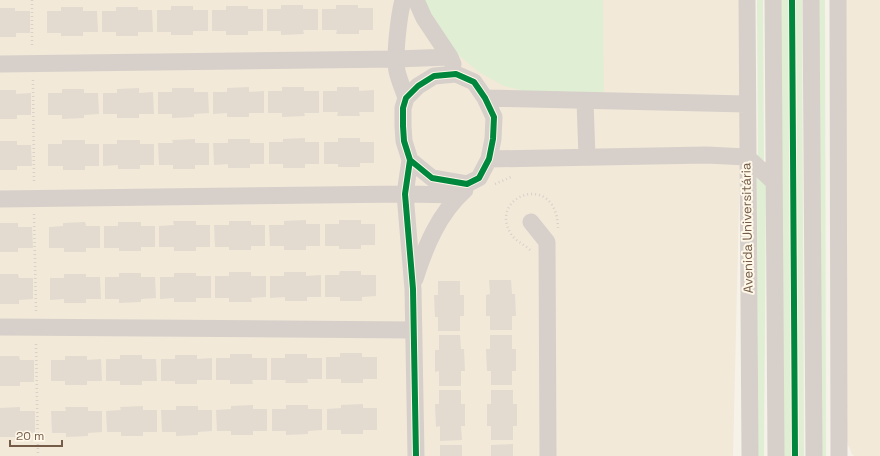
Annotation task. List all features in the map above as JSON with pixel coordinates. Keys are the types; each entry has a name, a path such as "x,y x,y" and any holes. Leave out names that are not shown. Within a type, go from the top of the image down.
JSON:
{"street":[{"path":"403,0 400,11 396,59 397,71 406,98"},
{"path":"416,0 424,18 450,57 456,74"},
{"name":"Avenida Universitária","path":"747,0 746,104 750,456"},
{"name":"Avenida Universitária","path":"773,0 776,456"},
{"path":"811,0 814,456"},
{"path":"838,0 839,456"},
{"path":"0,64 450,57"},
{"path":"416,456 412,289 405,194 410,160 404,141 403,108 406,98 418,86 434,76 456,74 474,82 485,98 494,117 493,139 486,182"},
{"path":"485,98 746,104"},
{"path":"585,101 587,157"},
{"path":"489,159 706,155 747,157 773,181"},
{"path":"410,160 432,178 467,184 486,182"},
{"path":"412,289 421,259 433,232 448,209 460,195 486,182"},
{"path":"0,199 405,194 460,195"},
{"path":"531,222 546,242 548,456"},
{"path":"0,327 413,330"}],"path":[{"path":"32,0 38,456"},
{"path":"486,182 517,174"}],"shaded area":[{"path":"0,0 744,0 733,456 0,456"},
{"path":"846,0 880,0 880,456 854,456 846,440"}],"green space":[{"path":"423,0 603,0 604,94 528,92 504,86 479,72 456,53"},
{"path":"757,0 763,0 764,165 758,163"},
{"path":"779,0 802,0 804,456 780,456"},
{"path":"816,0 825,0 826,456 818,456"},
{"path":"757,175 766,183 764,456 758,456"}],"building":[{"path":"281,5 303,5 303,9 318,9 318,30 303,30 304,34 281,35 281,31 267,31 267,9 281,9"},
{"path":"336,5 358,5 358,8 373,8 373,30 359,30 359,34 336,34 337,30 322,30 322,9 336,9"},
{"path":"171,6 193,6 193,10 208,10 208,31 193,31 193,35 171,35 171,32 157,32 157,10 171,10"},
{"path":"226,6 248,6 248,9 263,9 263,31 248,31 248,35 226,35 226,31 212,31 212,10 226,10"},
{"path":"61,7 83,7 83,11 97,11 98,32 83,32 83,36 61,36 61,33 47,33 47,11 61,11"},
{"path":"116,7 138,7 138,10 152,10 153,32 138,32 138,36 116,36 116,32 102,32 102,11 116,11"},
{"path":"0,8 15,8 15,11 30,11 30,33 16,33 16,37 0,37"},
{"path":"249,87 249,92 264,91 264,113 249,113 249,117 227,117 227,113 213,114 213,92 227,92 227,88"},
{"path":"282,87 304,87 304,91 319,91 319,113 304,113 305,116 282,117 282,113 268,113 268,91 282,91"},
{"path":"337,87 359,87 359,91 374,90 374,112 359,112 360,116 337,116 338,112 323,112 323,91 337,91"},
{"path":"139,88 139,93 153,92 154,114 139,114 139,118 117,118 117,114 103,114 103,93 117,93 117,89"},
{"path":"172,88 194,88 194,92 208,92 209,113 194,114 194,117 172,118 172,114 158,114 158,92 172,92"},
{"path":"62,89 84,89 84,93 98,93 99,114 84,115 84,118 62,119 62,115 48,115 48,93 62,93"},
{"path":"0,90 16,90 16,94 31,93 31,115 17,115 17,119 0,119"},
{"path":"305,138 305,142 319,142 319,164 305,164 305,168 283,168 283,164 269,164 269,142 283,142 283,139"},
{"path":"338,138 360,138 360,142 374,142 374,163 360,163 360,167 338,167 338,164 324,164 324,142 338,142"},
{"path":"195,139 195,143 209,143 209,165 195,165 195,169 173,169 173,165 159,165 158,143 173,143 172,140"},
{"path":"228,139 250,139 250,143 264,143 264,164 250,164 250,168 228,168 228,164 214,165 213,143 228,143"},
{"path":"62,140 85,140 85,144 99,144 99,166 85,166 85,170 63,170 63,166 48,166 48,144 62,144"},
{"path":"117,140 140,140 140,144 154,144 154,165 140,165 140,169 118,169 118,165 103,166 103,144 117,144"},
{"path":"0,141 17,141 17,145 31,145 32,166 17,166 17,170 0,170"},
{"path":"306,220 306,224 320,224 320,246 306,246 306,250 284,250 284,246 270,246 269,225 284,225 284,221"},
{"path":"339,220 361,220 361,224 375,224 375,245 361,245 361,249 339,249 339,246 325,246 325,224 339,224"},
{"path":"173,221 196,221 196,225 210,225 210,247 196,247 196,251 174,251 174,247 159,247 159,226 174,225"},
{"path":"229,221 251,221 251,225 265,225 265,246 251,246 251,250 229,250 229,247 215,247 214,225 229,225"},
{"path":"85,222 86,226 100,226 100,248 86,248 86,252 64,252 64,248 49,248 49,227 63,226 63,223"},
{"path":"118,222 141,222 141,226 155,226 155,247 141,247 141,251 119,251 119,248 104,248 104,226 118,226"},
{"path":"0,223 18,223 18,227 32,227 33,248 18,248 18,252 0,252"},
{"path":"340,271 361,271 361,275 376,275 376,296 362,297 362,301 340,301 340,297 325,297 325,275 339,275"},
{"path":"229,272 251,272 251,276 266,276 266,297 251,298 252,302 229,302 229,298 215,298 215,276 229,276"},
{"path":"284,272 306,272 306,276 321,275 321,297 307,297 307,301 285,301 285,297 270,298 270,276 284,276"},
{"path":"119,273 141,273 141,277 155,277 156,298 141,299 141,302 119,303 119,299 105,299 105,277 119,277"},
{"path":"174,273 196,273 196,276 211,276 211,298 196,298 196,302 174,302 174,298 160,299 160,277 174,277"},
{"path":"0,274 18,274 19,278 33,278 33,299 19,300 19,304 0,304"},
{"path":"64,274 86,274 86,277 100,277 101,299 86,299 86,303 64,303 64,299 50,300 50,278 64,278"},
{"path":"489,280 511,280 512,294 515,294 516,316 512,316 512,330 490,330 490,316 486,316 486,295 490,294"},
{"path":"438,281 460,281 460,295 464,295 464,316 460,316 460,331 438,331 438,317 435,317 434,295 438,295"},
{"path":"439,335 460,335 461,349 464,349 465,371 461,371 461,386 439,386 439,371 435,372 435,350 439,350"},
{"path":"490,335 512,335 512,349 516,349 516,371 512,371 512,385 491,385 491,371 487,371 486,349 490,349"},
{"path":"340,353 362,353 362,357 377,357 377,379 363,379 363,383 341,383 341,379 326,379 326,357 340,357"},
{"path":"230,354 252,354 252,358 267,358 267,380 252,380 253,384 230,384 230,380 216,380 216,358 230,358"},
{"path":"285,354 307,354 307,358 322,358 322,379 307,379 308,383 285,383 286,380 271,380 271,358 285,358"},
{"path":"120,355 142,355 142,359 156,359 157,381 142,381 142,385 120,385 120,381 106,381 106,359 120,359"},
{"path":"175,355 197,355 197,359 212,358 212,380 197,380 197,384 175,384 175,381 161,381 161,359 175,359"},
{"path":"0,356 19,356 20,360 34,360 34,382 20,382 20,386 0,386"},
{"path":"65,356 87,356 87,360 101,359 102,381 87,381 87,385 65,385 65,381 51,381 51,360 65,360"},
{"path":"439,390 461,390 461,404 465,404 465,426 461,426 462,440 440,441 440,426 436,427 435,404 439,404"},
{"path":"491,390 513,390 513,404 517,404 517,426 513,426 513,440 491,440 491,426 487,426 487,404 491,404"},
{"path":"363,404 363,408 377,408 377,430 363,430 363,434 341,434 341,430 327,430 327,409 341,408 341,405"},
{"path":"253,405 253,409 267,409 267,431 253,431 253,435 231,435 231,431 217,431 216,410 231,409 231,406"},
{"path":"286,405 308,405 308,409 322,409 322,430 308,431 308,434 286,435 286,431 272,431 272,409 286,409"},
{"path":"143,406 143,410 157,410 157,432 143,432 143,436 121,436 121,432 107,432 106,411 121,410 120,407"},
{"path":"176,406 198,406 198,410 212,410 212,431 198,432 198,435 176,436 176,432 162,432 161,410 176,410"},
{"path":"20,407 20,411 35,411 35,433 20,433 20,437 0,437 0,408"},
{"path":"65,407 88,407 88,411 102,411 102,432 88,433 88,436 66,437 66,433 52,433 51,411 66,411"},
{"path":"513,444 513,456 491,456 491,445"},
{"path":"440,445 462,445 462,456 440,456"}],"cycle path":[{"path":"792,0 795,456"},
{"path":"410,160 432,178 467,184 479,178 489,159 493,139 494,117 485,98 474,82 456,74 434,76 418,86 406,98 403,108 404,141 410,160 405,194 413,289 416,456"}]}
